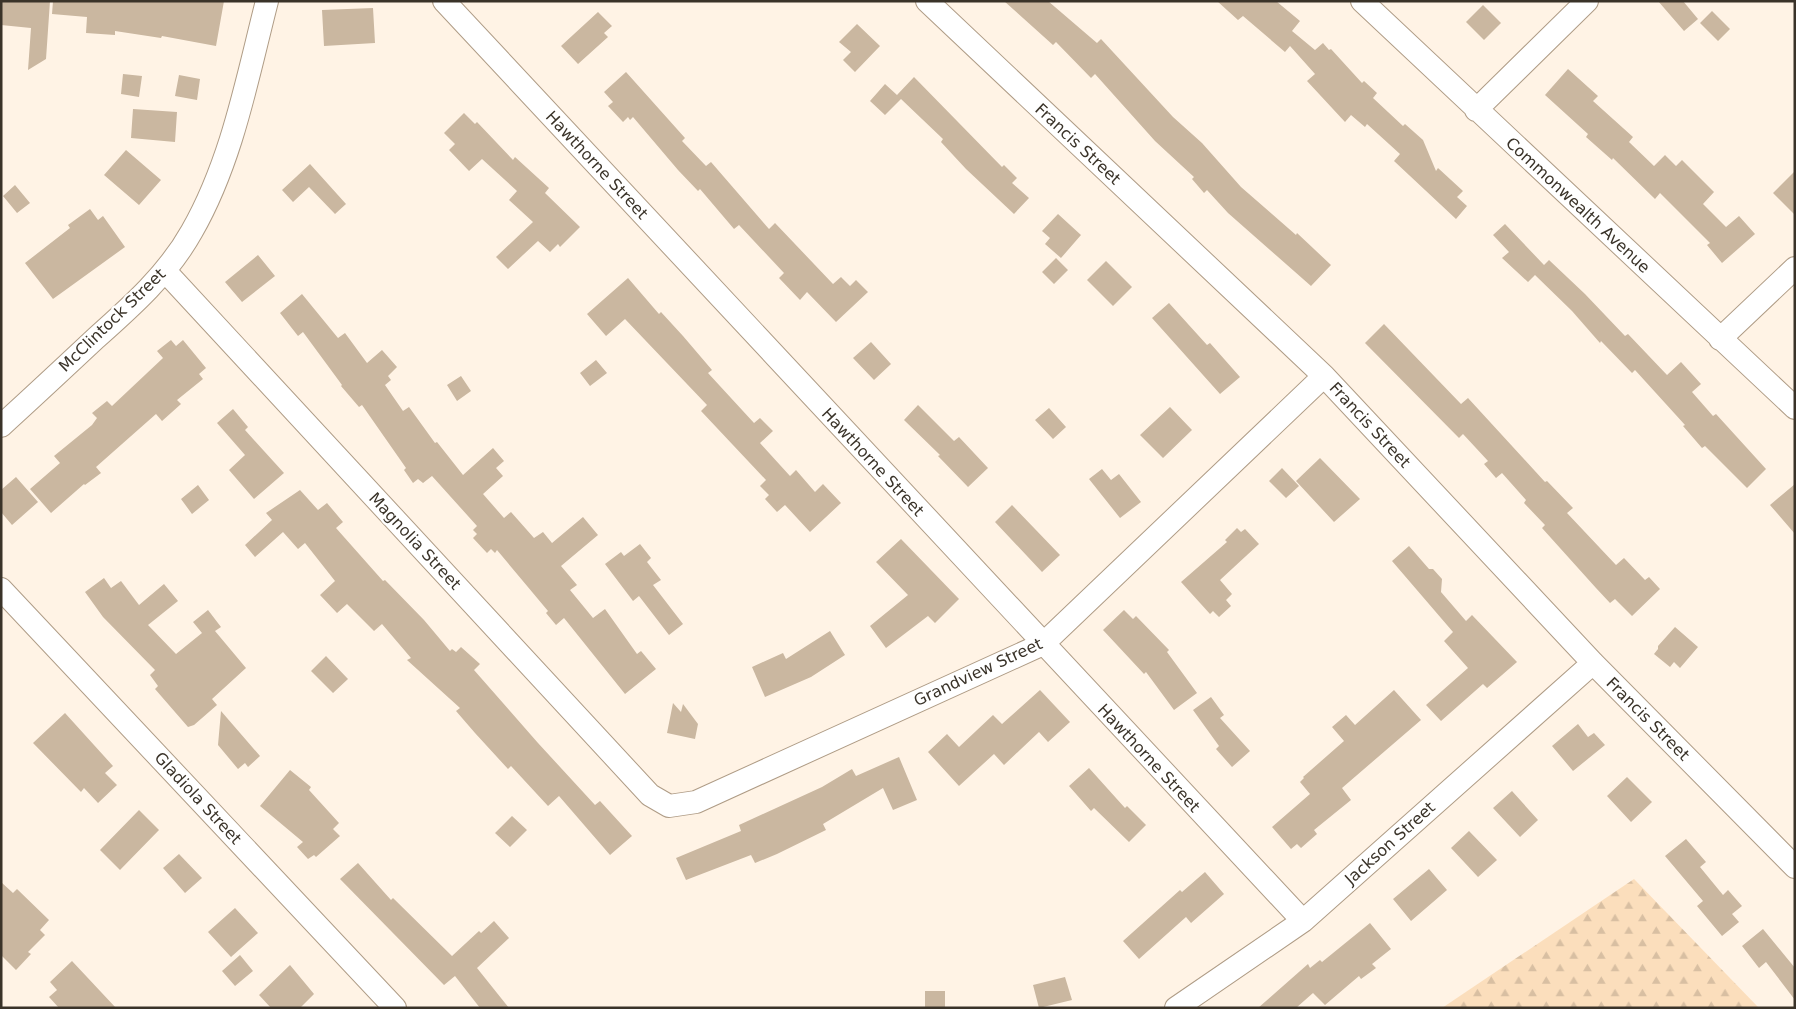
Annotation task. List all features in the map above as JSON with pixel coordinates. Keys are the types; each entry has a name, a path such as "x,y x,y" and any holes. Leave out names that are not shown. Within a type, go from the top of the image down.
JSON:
{"street":[{"name":"McClintock Street","path":"1,426 140,297 165,271 191,233 223,163 267,1"},
{"name":"Hawthorne Street","path":"444,1 1302,921"},
{"name":"Francis Street","path":"927,1 1324,376 1593,662 1795,867"},
{"name":"Commonwealth Avenue","path":"1362,1 1795,408"},
{"path":"1476,110 1587,1"},
{"path":"1720,339 1795,268"},
{"name":"Magnolia Street","path":"165,271 650,795 669,806"},
{"name":"Grandview Street","path":"669,806 696,802 1043,644 1324,376"},
{"name":"Gladiola Street","path":"1,589 395,1008"},
{"name":"Jackson Street","path":"1176,1008 1302,921 1593,662"}],"green space":[{"path":"1634,879 1759,1008 1442,1008"}],"building":[{"path":"1,1 50,1 46,59 28,70 31,28 1,25"},
{"path":"53,1 224,1 216,46 162,36 161,38 115,31 115,35 86,33 87,17 52,14"},
{"path":"1004,1 1048,1 1097,43 1101,39 1173,117 1202,143 1241,187 1296,235 1297,233 1331,265 1311,286 1228,213 1207,190 1204,193 1192,179 1194,177 1155,141 1095,74 1091,78 1056,42 1053,45"},
{"path":"1217,1 1276,1 1300,21 1292,31 1315,50 1323,43 1329,50 1331,49 1362,83 1364,81 1377,93 1373,98 1403,126 1405,124 1423,140 1436,171 1438,168 1463,191 1457,197 1467,206 1456,219 1394,161 1400,154 1367,124 1365,127 1351,115 1345,122 1307,81 1315,74 1290,46 1285,52 1243,16 1238,20"},
{"path":"1658,1 1683,1 1698,19 1684,31"},
{"path":"1483,5 1501,23 1484,40 1466,22"},
{"path":"373,8 375,43 324,46 322,10"},
{"path":"1712,11 1730,29 1718,41 1700,23"},
{"path":"598,12 612,26 604,33 608,37 578,64 561,46"},
{"path":"857,24 880,46 855,72 843,60 851,52 839,42"},
{"path":"1568,69 1598,96 1593,101 1633,137 1629,142 1654,166 1665,155 1676,166 1682,160 1714,192 1703,204 1726,227 1739,216 1755,234 1722,263 1707,245 1710,243 1660,193 1655,199 1613,158 1612,160 1586,137 1588,134 1545,95"},
{"path":"626,72 685,138 682,141 706,166 711,162 769,229 775,223 833,284 841,277 850,286 856,280 868,292 836,322 807,292 800,300 779,278 784,273 739,225 734,229 700,189 698,191 678,170 633,117 630,120 628,117 623,122 608,106 613,102 604,92"},
{"path":"123,74 142,76 139,97 121,94"},
{"path":"179,75 200,79 197,100 175,96"},
{"path":"914,77 1002,167 1004,165 1017,178 1012,183 1029,198 1014,214 966,169 941,142 943,139 901,99 885,115 870,101 885,84 897,95"},
{"path":"133,109 177,112 175,142 131,138"},
{"path":"464,113 475,124 477,122 513,160 515,157 549,188 545,193 580,227 560,247 558,244 550,252 538,241 508,269 496,257 533,222 509,200 517,191 482,159 469,171 449,150 455,144 444,133"},
{"path":"126,150 161,180 139,205 104,175"},
{"path":"310,164 346,204 335,214 309,187 293,202 282,190"},
{"path":"1795,171 1795,215 1773,193"},
{"path":"15,185 30,203 17,213 3,196"},
{"path":"90,209 98,220 103,216 125,247 53,299 25,263 70,228 68,225"},
{"path":"1058,214 1081,235 1061,258 1045,244 1050,238 1042,231"},
{"path":"1505,224 1544,265 1549,260 1625,336 1628,334 1667,375 1681,362 1701,384 1692,392 1713,416 1716,414 1766,469 1747,488 1705,446 1702,448 1683,426 1685,425 1635,370 1632,373 1601,341 1600,343 1572,311 1535,275 1528,282 1502,258 1509,252 1493,235"},
{"path":"258,255 275,276 242,302 225,282"},
{"path":"1056,258 1068,270 1054,284 1042,272"},
{"path":"1106,261 1132,287 1113,306 1087,280"},
{"path":"628,278 659,314 661,312 683,336 712,370 708,373 754,423 760,418 773,431 760,443 790,476 796,470 815,492 823,484 841,503 810,532 785,505 777,512 765,499 769,495 760,486 766,480 701,411 707,405 625,319 606,336 587,314"},
{"path":"302,294 338,338 345,333 367,363 382,350 397,367 388,376 391,380 385,385 403,411 409,407 435,443 437,442 463,475 493,448 504,461 496,468 503,476 483,494 504,518 511,512 534,538 543,532 552,543 583,517 598,535 561,566 577,585 570,590 593,618 605,609 637,654 641,651 656,669 625,694 564,618 556,625 546,613 548,611 497,550 495,553 491,549 487,553 473,538 477,534 473,530 477,526 432,476 423,483 418,479 413,483 404,470 406,468 362,405 359,407 341,386 303,332 298,336 280,313"},
{"path":"1169,303 1207,345 1210,343 1240,377 1220,394 1152,318"},
{"path":"1384,324 1461,404 1468,398 1545,482 1547,481 1573,508 1567,513 1616,565 1624,558 1645,580 1649,577 1660,589 1632,616 1615,599 1610,603 1596,588 1542,528 1545,525 1524,503 1526,500 1502,473 1496,478 1484,464 1488,461 1463,434 1459,438 1365,343"},
{"path":"171,340 176,346 183,340 206,368 199,374 203,379 177,400 181,404 162,421 156,414 96,467 101,473 84,484 51,513 30,489 60,463 54,456 92,425 97,418 92,413 107,401 112,406 163,358 157,351"},
{"path":"871,342 891,364 874,380 853,358"},
{"path":"596,360 607,373 590,386 580,373"},
{"path":"461,376 471,391 457,401 447,385"},
{"path":"918,405 954,441 959,437 988,468 968,487 938,456 940,455 904,420"},
{"path":"1170,407 1192,430 1163,458 1140,435"},
{"path":"1049,408 1066,427 1053,439 1035,420"},
{"path":"233,409 248,427 245,430 284,473 254,499 229,470 245,455 217,423"},
{"path":"1320,458 1360,499 1334,522 1296,481"},
{"path":"1282,468 1299,486 1286,498 1269,481"},
{"path":"1102,469 1111,480 1119,474 1141,502 1120,518 1089,479"},
{"path":"16,477 38,502 12,525 1,512 1,490"},
{"path":"1795,484 1795,534 1770,505"},
{"path":"198,485 209,500 192,514 181,499"},
{"path":"300,490 318,510 327,503 343,522 336,528 383,581 385,580 424,620 450,651 452,649 456,652 461,647 480,664 474,670 538,743 595,805 600,801 632,836 610,855 559,796 548,806 511,766 508,769 475,733 456,711 460,708 407,660 411,658 382,624 374,631 347,604 337,613 320,595 335,581 305,543 298,549 283,532 255,557 245,545 272,520 266,513"},
{"path":"1012,505 1060,555 1042,572 995,522"},
{"path":"1237,528 1241,532 1245,529 1259,544 1220,580 1232,594 1226,600 1231,606 1219,617 1213,611 1210,614 1181,582 1227,542 1225,540"},
{"path":"901,539 959,599 935,623 928,616 886,648 870,626 908,595 876,562"},
{"path":"640,544 651,558 647,562 661,580 653,585 683,624 669,635 639,596 633,601 605,564 621,552 624,556"},
{"path":"1409,546 1429,569 1433,569 1442,579 1441,592 1466,621 1472,615 1517,662 1487,688 1483,684 1441,721 1426,705 1468,668 1444,641 1453,632 1392,561"},
{"path":"104,578 111,588 121,581 139,605 164,584 178,601 148,625 176,654 202,633 193,622 208,610 221,627 215,631 246,668 212,699 217,705 194,725 188,727 155,689 158,686 150,675 155,670 103,617 85,592"},
{"path":"1124,610 1133,619 1136,616 1169,650 1167,652 1197,693 1174,710 1146,672 1144,674 1103,630"},
{"path":"1675,627 1698,647 1680,668 1674,662 1670,667 1654,654 1658,646"},
{"path":"830,631 845,655 811,677 765,697 752,667 783,653 786,659"},
{"path":"326,656 348,679 333,693 311,671"},
{"path":"1040,690 1070,722 1048,742 1039,732 1004,765 994,754 959,786 928,752 947,734 959,747 993,715 1002,724"},
{"path":"1394,690 1421,720 1342,788 1351,800 1314,830 1317,834 1301,848 1297,844 1291,849 1272,827 1310,794 1300,782 1303,777 1344,741 1332,727 1346,715 1355,725"},
{"path":"1211,697 1224,715 1220,718 1250,751 1232,767 1216,749 1219,746 1193,710"},
{"path":"673,703 681,712 683,704 698,724 695,739 667,733"},
{"path":"221,711 260,756 248,767 245,763 238,769 218,745"},
{"path":"65,713 113,766 105,773 117,785 98,803 84,788 81,792 33,743"},
{"path":"1578,724 1588,737 1594,733 1605,745 1573,771 1552,746"},
{"path":"899,757 917,800 893,810 883,788 823,824 826,830 777,854 755,863 751,855 686,880 676,858 741,831 739,825 822,787 852,769 856,776"},
{"path":"1089,768 1125,808 1127,806 1146,825 1129,842 1094,808 1091,811 1069,786"},
{"path":"290,770 311,787 309,790 339,823 333,829 340,836 316,857 314,855 308,859 297,847 303,842 260,806"},
{"path":"1627,777 1652,802 1631,822 1607,796"},
{"path":"1512,791 1538,820 1520,837 1493,808"},
{"path":"139,810 159,830 120,870 100,850"},
{"path":"512,816 527,830 510,847 495,833"},
{"path":"1469,831 1497,860 1478,877 1451,848"},
{"path":"1686,839 1706,862 1700,867 1723,895 1728,890 1742,906 1732,914 1739,922 1722,936 1697,906 1703,901 1665,856"},
{"path":"179,854 202,878 185,893 163,868"},
{"path":"358,863 391,900 393,898 452,956 479,931 481,933 494,921 509,938 477,968 509,1008 480,1008 455,976 444,985 340,879"},
{"path":"1429,869 1447,890 1411,921 1393,899"},
{"path":"1205,872 1224,894 1191,923 1186,917 1139,959 1123,941 1180,890 1182,892"},
{"path":"1,882 13,893 17,889 49,920 40,930 45,935 28,952 31,954 16,970 1,955"},
{"path":"235,908 258,933 231,957 208,932"},
{"path":"1370,923 1391,949 1372,964 1376,968 1361,979 1359,976 1325,1005 1313,993 1296,1008 1258,1008 1308,964 1310,968 1320,960 1322,962"},
{"path":"1763,929 1795,968 1795,1000 1766,962 1759,968 1742,946"},
{"path":"240,955 253,971 235,986 222,971"},
{"path":"72,961 116,1008 59,1008 49,997 57,990 50,982"},
{"path":"290,965 314,994 300,1008 271,1008 259,995"},
{"path":"1065,977 1072,1000 1039,1008 1033,985"},
{"path":"925,991 945,991 945,1008 925,1008"}]}
